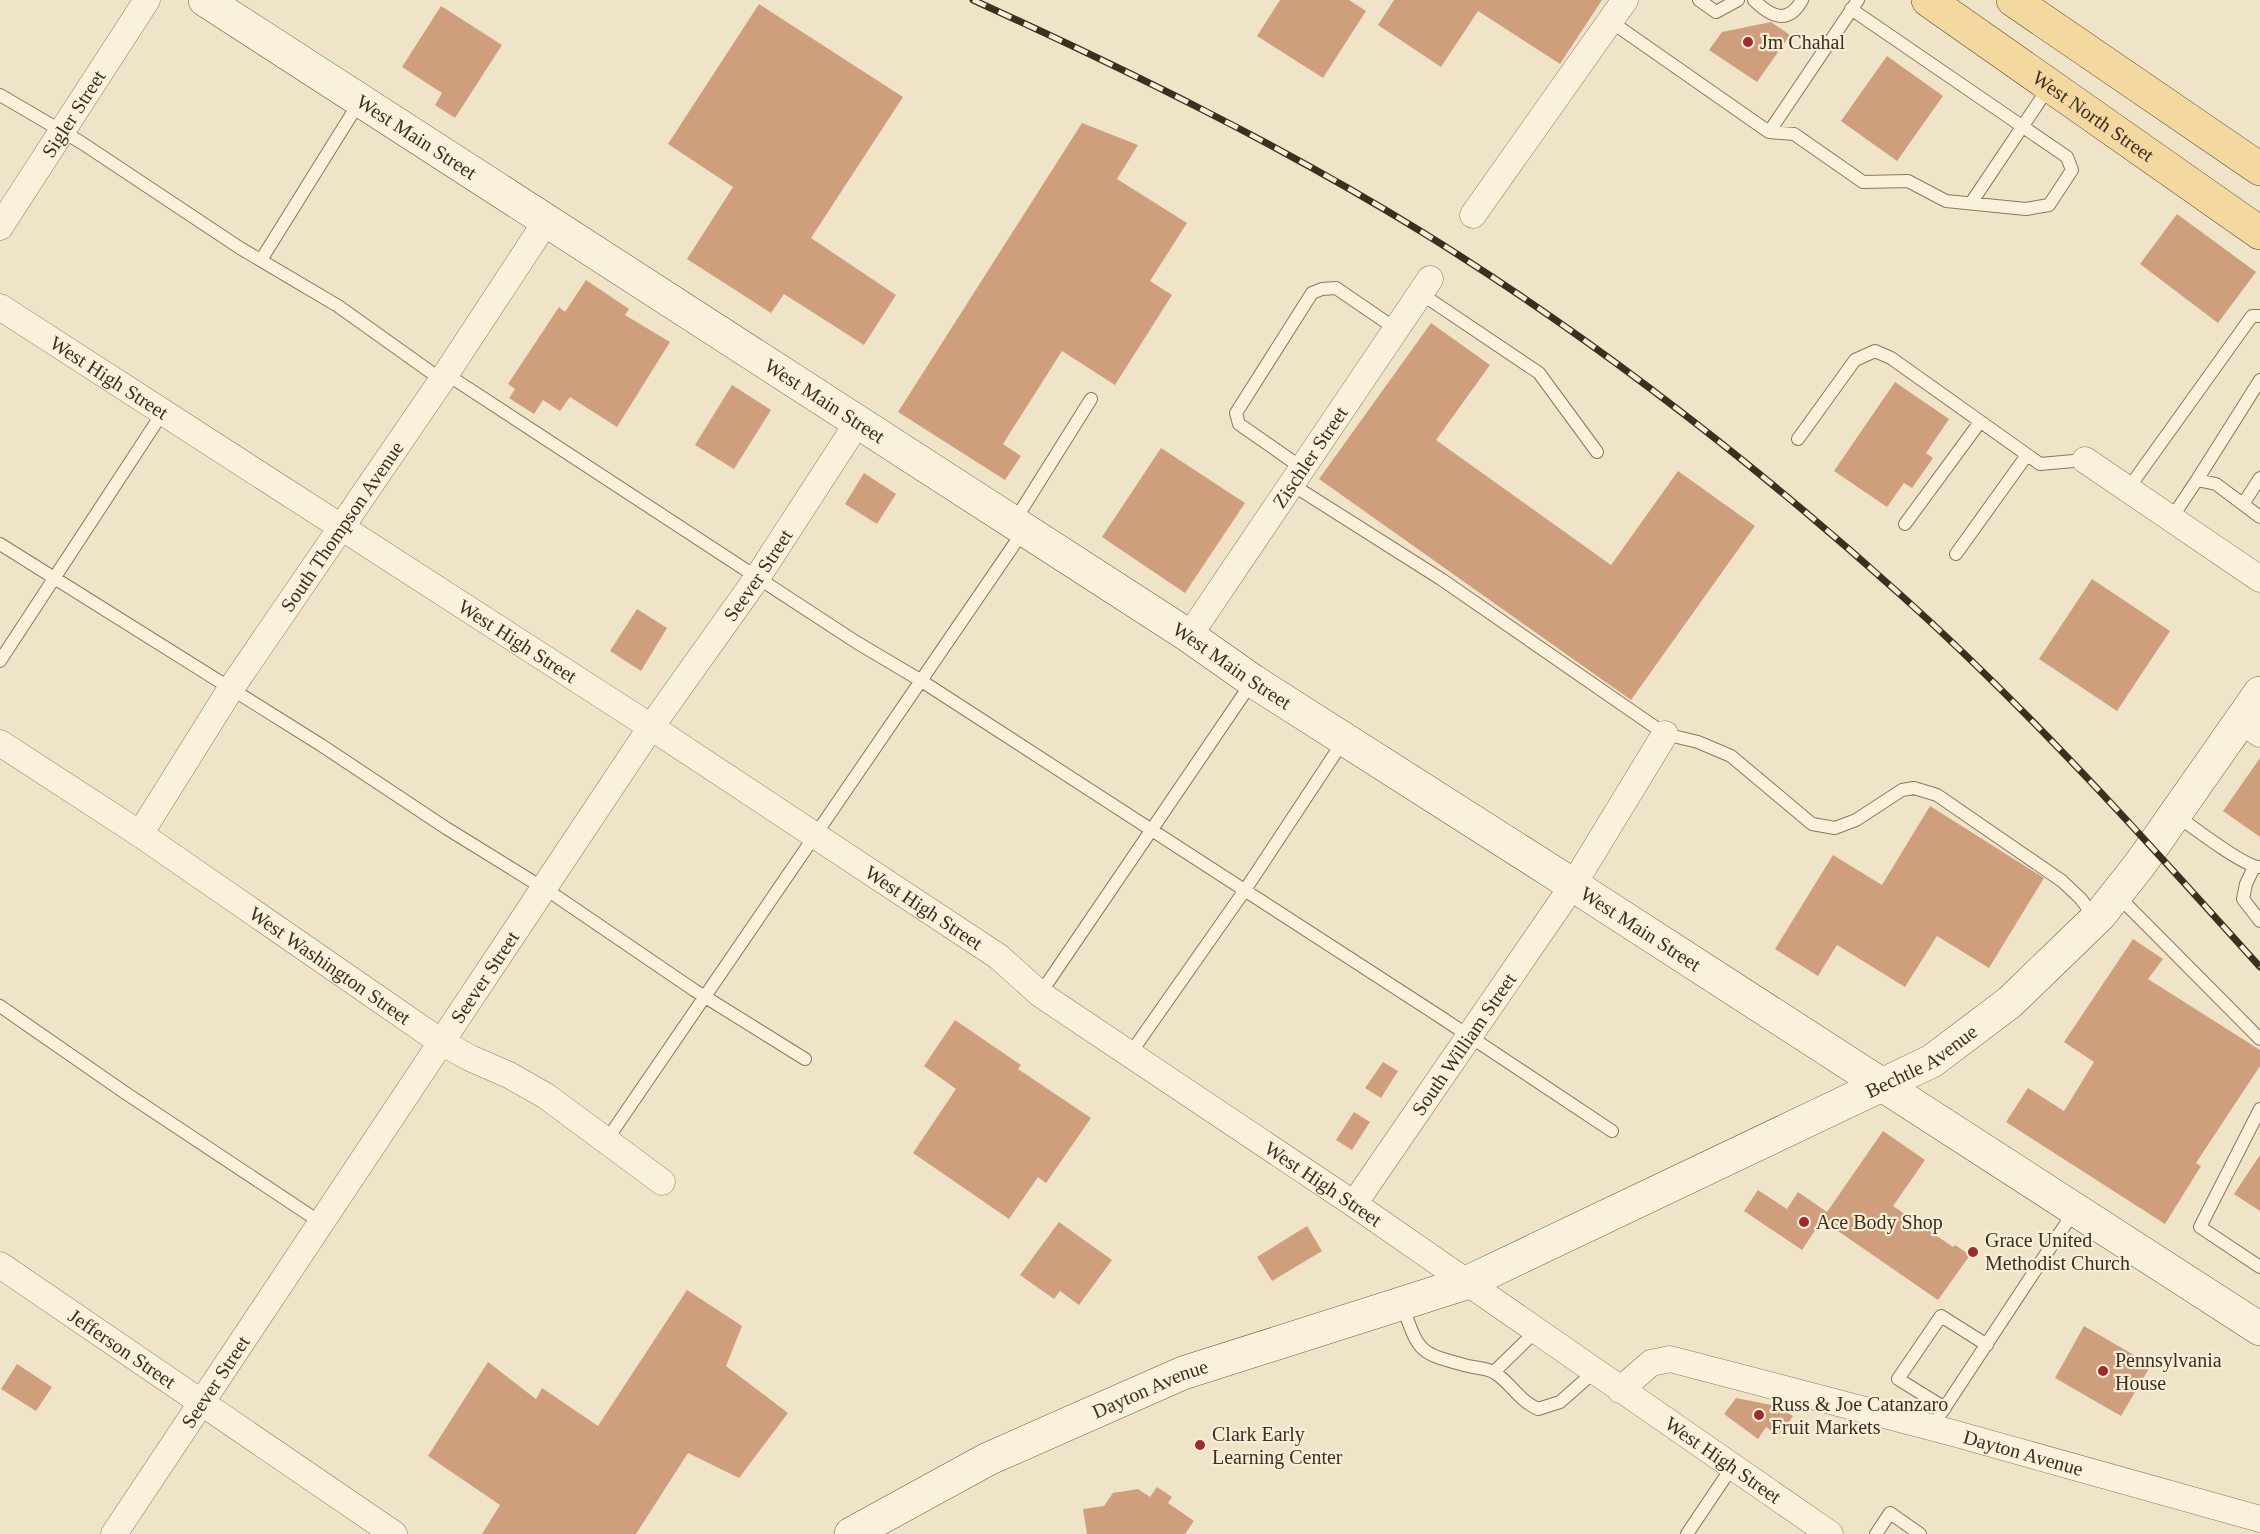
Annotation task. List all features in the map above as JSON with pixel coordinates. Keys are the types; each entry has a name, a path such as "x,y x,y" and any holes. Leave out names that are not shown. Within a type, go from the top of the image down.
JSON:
{"main road":[{"name":"West North Street","path":"1928,0 2260,233"},
{"path":"2013,0 2260,169"}],"street":[{"name":"Sigler Street","path":"0,227 147,0"},
{"name":"West Main Street","path":"205,0 1189,636 1253,681 2260,1329"},
{"path":"1473,216 1625,0"},
{"name":"South Thompson Avenue","path":"140,834 230,690 444,377 547,220"},
{"name":"Zischler Street","path":"1189,636 1425,286"},
{"name":"West High Street","path":"0,307 651,727 999,957 1040,994 1354,1204 1830,1534"},
{"name":"Seever Street","path":"114,1534 651,727 757,578 858,422"},
{"path":"2085,460 2260,579"},
{"name":"Bechtle Avenue","path":"1466,1282 1932,1061 2010,1002 2096,919 2175,815 2250,727 2260,693"},
{"name":"South William Street","path":"1354,1204 1573,885 1665,734"},
{"name":"West Washington Street","path":"0,743 140,834 441,1042 546,1096 662,1182"},
{"name":"Jefferson Street","path":"0,1265 394,1534"},
{"name":"Dayton Avenue","path":"852,1534 988,1459 1183,1373 1466,1282"},
{"name":"Dayton Avenue","path":"1620,1390 1652,1363 1670,1359 1939,1418 2253,1519"}],"lane":[{"path":"1699,0 1716,12 1738,0"},
{"path":"1754,0 1769,13 1783,16 1799,6 1802,0"},
{"path":"1610,21 1769,132 1794,134 1863,182 1908,181 1946,201 2026,209 2049,205 2072,170 2067,156 2008,117 1855,4 1769,132"},
{"path":"1971,203 2050,86"},
{"path":"0,95 338,306 432,373 457,381 757,578 920,680 1470,1036 1612,1131"},
{"path":"261,260 360,101"},
{"path":"1425,286 1539,373 1598,452"},
{"path":"1396,329 1336,288 1322,289 1312,293 1236,413 1239,424 1297,476 1441,579 1665,734 1698,742 1731,756 1812,824 1835,828 1856,820 1902,790 1914,788 1937,795 2062,881 2081,899 2096,919"},
{"path":"2128,489 2252,316 2260,316"},
{"path":"1798,440 1856,360 1875,351 1891,358 2040,464 2085,460"},
{"path":"2171,519 2260,380"},
{"path":"606,1141 920,680 929,671 1019,526 1091,399"},
{"path":"0,661 164,412"},
{"path":"1905,524 1980,422"},
{"path":"1956,554 2026,455"},
{"path":"2242,504 2260,478"},
{"path":"2197,480 2216,484 2260,517"},
{"path":"0,544 321,746 805,1059"},
{"path":"1040,994 1253,681"},
{"path":"1131,1054 1245,890 1344,739"},
{"path":"2175,815 2257,867 2246,884 2243,899 2260,921"},
{"path":"2117,894 2260,1039"},
{"path":"0,1006 124,1092 320,1222"},
{"path":"2260,1109 2200,1227 2260,1267"},
{"path":"1987,1345 1941,1316 1898,1379 1939,1418 1987,1345 2075,1209"},
{"path":"1401,1303 1415,1341 1423,1351 1444,1360 1494,1372 1525,1403 1538,1409 1560,1402 1594,1372"},
{"path":"1494,1372 1536,1331"},
{"path":"1687,1534 1732,1467"},
{"path":"1876,1534 1890,1513 1920,1534"}],"building":[{"path":"1280,0 1349,0 1366,11 1323,78 1257,36"},
{"path":"1394,0 1602,0 1560,64 1478,11 1441,67 1378,25"},
{"path":"759,4 903,97 811,238 896,295 864,345 784,294 771,313 687,259 733,187 668,144"},
{"path":"441,6 502,45 455,118 435,105 442,93 402,67"},
{"path":"1771,22 1790,35 1757,82 1709,50 1722,32"},
{"path":"1887,56 1943,96 1897,161 1841,121"},
{"path":"1082,123 1138,145 1117,179 1187,223 1150,281 1172,295 1115,385 1062,351 1003,444 1021,456 1005,480 898,412"},
{"path":"2177,214 2256,272 2218,323 2140,264"},
{"path":"586,280 629,309 625,315 670,342 617,427 570,397 560,411 543,400 534,414 509,398 515,389 508,384 559,307 565,312"},
{"path":"1431,323 1490,365 1436,440 1611,565 1678,471 1755,526 1631,700 1319,479"},
{"path":"1895,382 1949,419 1926,453 1933,458 1912,488 1904,483 1887,507 1834,471"},
{"path":"732,385 771,410 734,469 695,445"},
{"path":"1161,448 1245,503 1185,593 1102,537"},
{"path":"864,473 896,494 877,524 845,504"},
{"path":"2092,579 2170,631 2117,711 2039,659"},
{"path":"637,609 667,628 641,671 610,651"},
{"path":"2260,758 2260,837 2223,811"},
{"path":"1930,806 2044,878 1989,968 1937,936 1905,987 1837,945 1818,976 1775,949 1833,855 1882,885"},
{"path":"2133,939 2163,959 2148,979 2260,1050 2260,1066 2196,1163 2201,1166 2165,1224 2006,1122 2028,1088 2064,1111 2094,1062 2064,1042"},
{"path":"955,1020 1021,1065 1018,1069 1091,1118 1046,1183 1038,1177 1009,1219 913,1153 956,1089 924,1066"},
{"path":"1383,1062 1398,1071 1381,1098 1365,1088"},
{"path":"1354,1112 1370,1122 1352,1150 1336,1140"},
{"path":"1883,1131 1925,1160 1893,1206 1953,1247 1955,1245 1970,1255 1938,1300 1822,1220 1802,1250 1744,1211 1758,1190 1787,1209 1798,1192 1827,1212"},
{"path":"2260,1155 2260,1211 2234,1194"},
{"path":"1059,1222 1112,1260 1079,1305 1060,1291 1054,1299 1020,1275"},
{"path":"1307,1226 1322,1251 1272,1281 1257,1257"},
{"path":"687,1290 742,1326 726,1366 788,1413 739,1478 688,1453 636,1534 482,1534 500,1505 428,1456 488,1362 536,1399 542,1388 598,1426"},
{"name":"Pennsylvania House","path":"2084,1326 2151,1365 2121,1416 2055,1378"},
{"path":"17,1364 52,1387 36,1411 1,1389"},
{"path":"1736,1398 1777,1406 1793,1416 1779,1436 1766,1427 1758,1439 1724,1414"},
{"path":"1157,1487 1172,1497 1168,1503 1194,1521 1185,1534 1087,1534 1083,1509 1104,1506 1113,1493 1138,1489 1150,1497"}],"railway":[{"path":"973,0 1202,109 1313,168 1422,232 1486,273 1671,404 1847,547 1950,640 2086,777 2260,967"}],"place":[{"name":"Jm Chahal","path":"1748,42"},
{"name":"Ace Body Shop","path":"1804,1222"},
{"name":"Grace United Methodist Church","path":"1973,1252"},
{"name":"Pennsylvania House","path":"2103,1371"},
{"name":"Russ & Joe Catanzaro Fruit Markets","path":"1759,1415"},
{"name":"Clark Early Learning Center","path":"1200,1445"}]}
